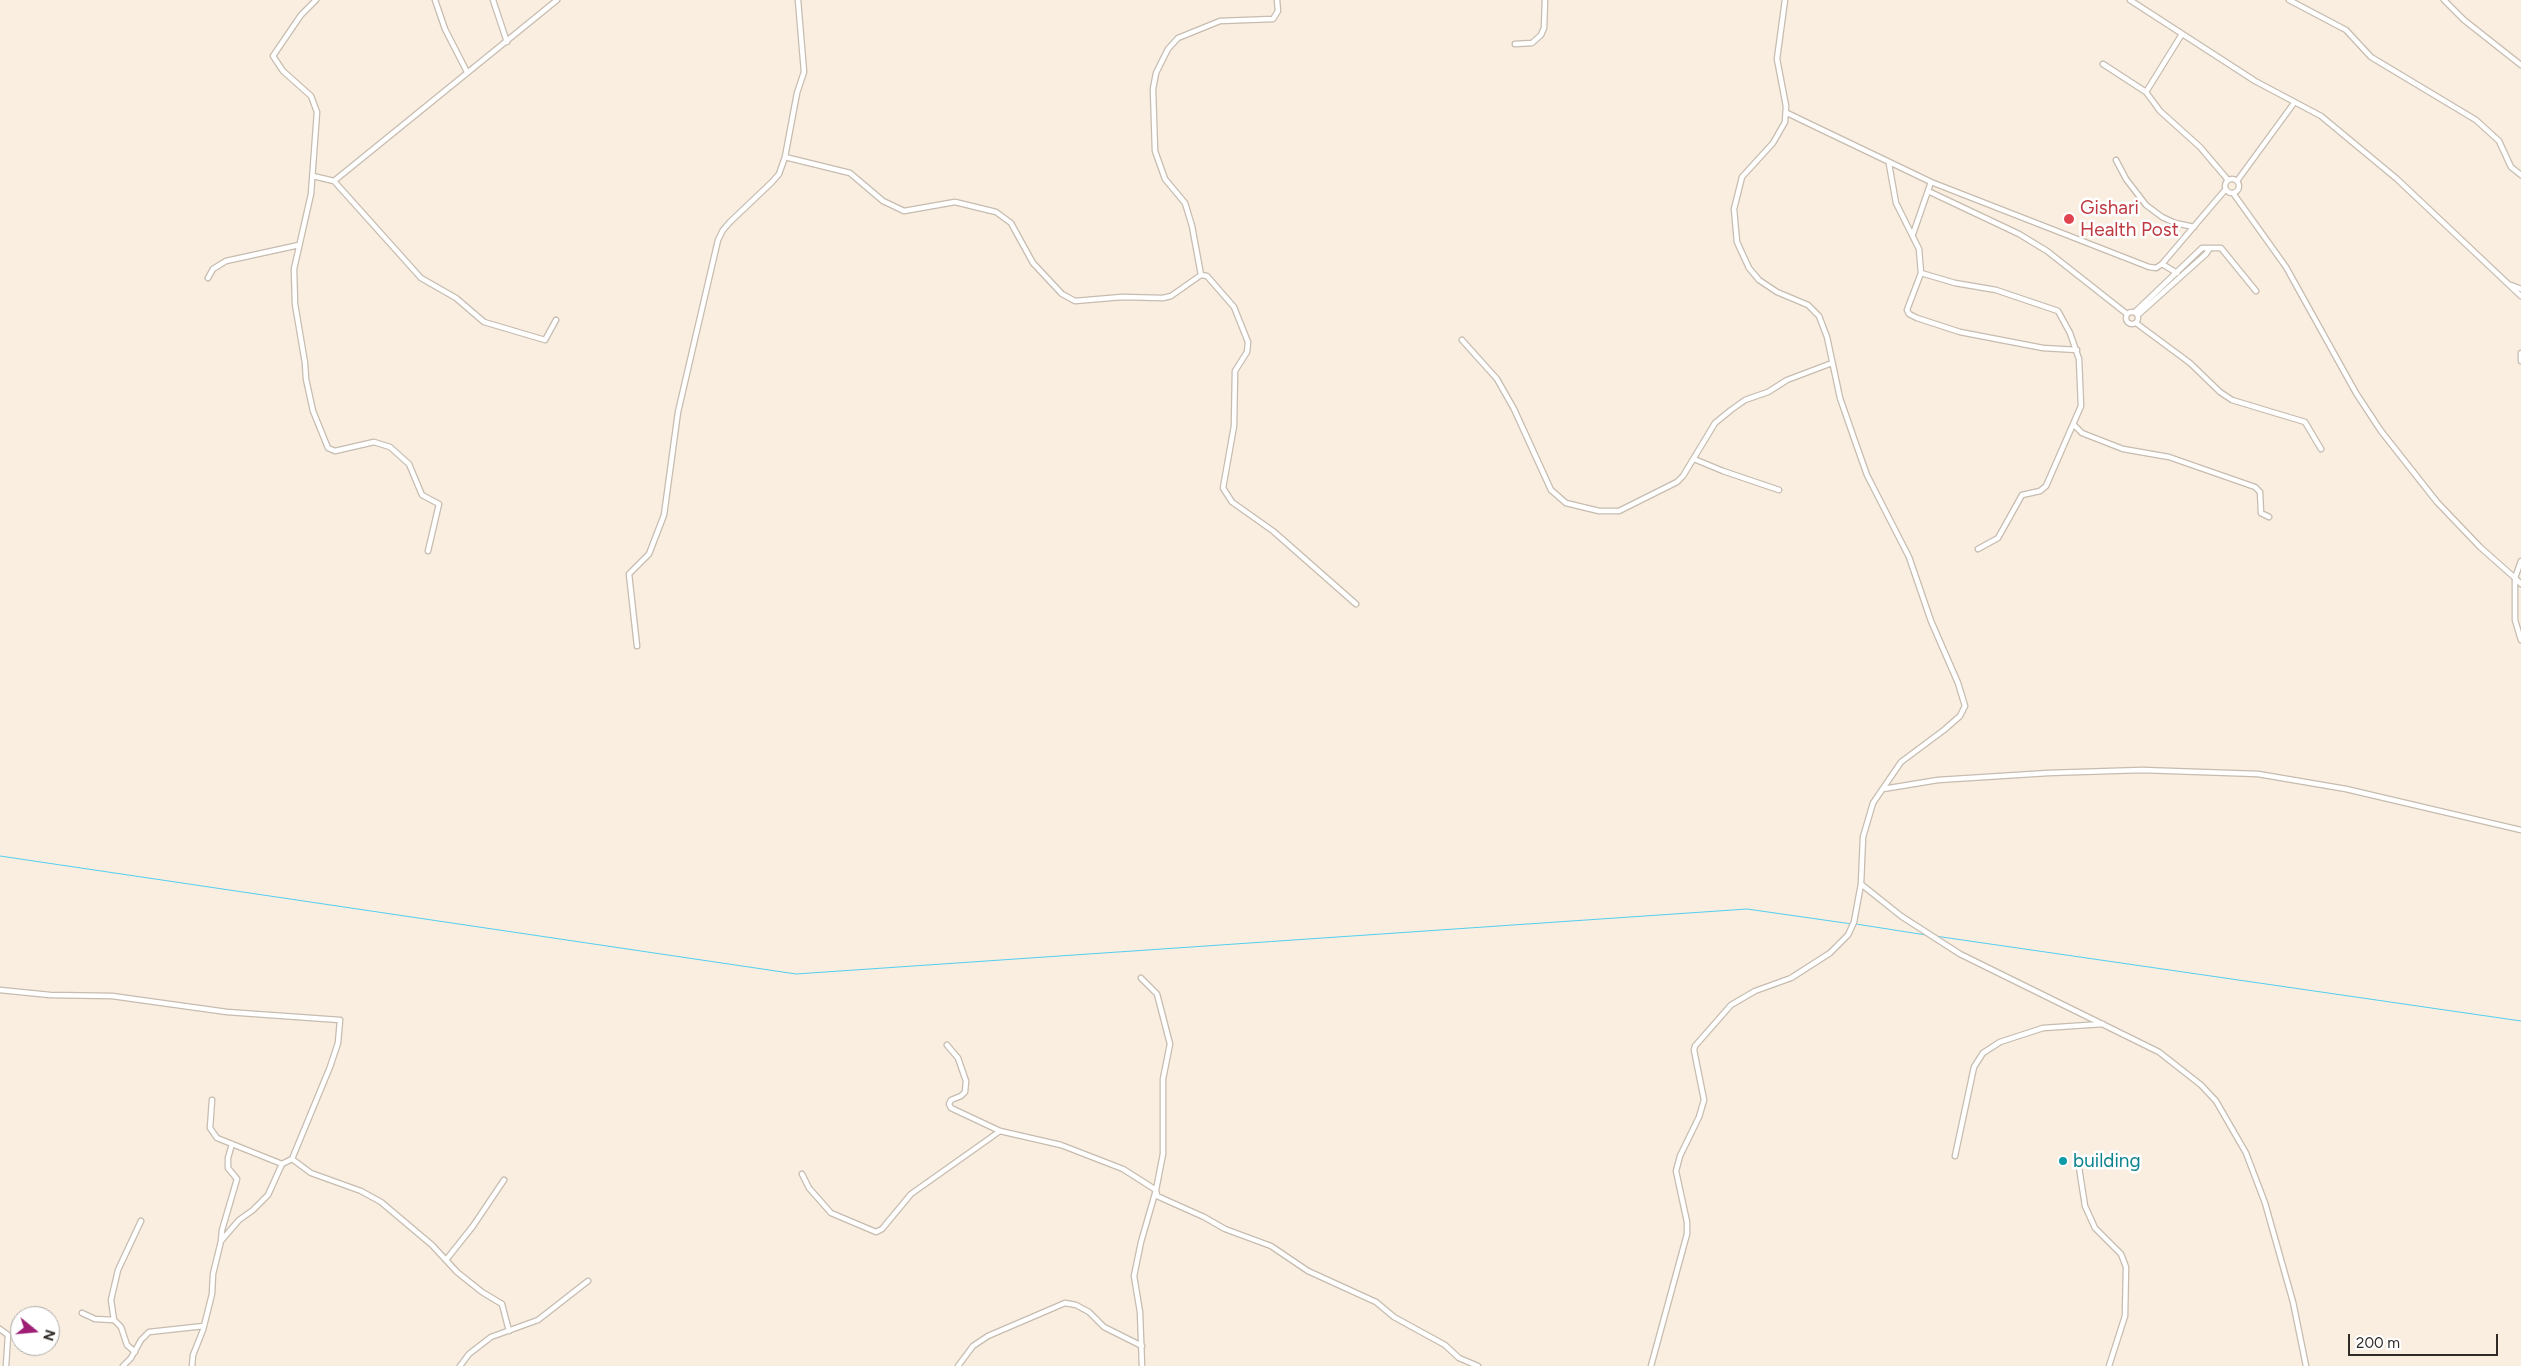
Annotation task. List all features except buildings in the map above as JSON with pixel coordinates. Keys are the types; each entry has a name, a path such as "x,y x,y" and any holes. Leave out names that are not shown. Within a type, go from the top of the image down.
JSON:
{"street":[{"path":"316,0 301,15 273,56 275,63 311,96 316,105 313,176 308,211 294,269 295,304 306,363 306,379 313,411 328,448 335,451 374,442 390,447 405,458 422,495 440,506 428,551"},
{"path":"435,0 445,28 467,72"},
{"path":"493,0 507,42"},
{"path":"334,181 557,0"},
{"path":"637,646 629,574 650,554 664,515 678,412 718,240 723,230 779,174 785,157 797,93 804,72 798,0"},
{"path":"1200,275 1192,226 1185,203 1165,179 1155,151 1153,89 1156,73 1168,49 1178,38 1220,21 1273,19 1278,11 1277,0"},
{"path":"1515,44 1532,43 1541,35 1544,28 1545,0"},
{"path":"1651,1366 1687,1234 1687,1222 1676,1171 1680,1156 1699,1118 1704,1100 1694,1049 1732,1005 1755,991 1791,978 1838,946 1852,927 1861,884 1866,820 1873,803 1901,762 1960,716 1965,706 1958,683 1931,621 1909,557 1867,475 1840,398 1825,331 1814,310 1760,280 1745,261 1736,238 1734,209 1742,177 1783,128 1787,113 1776,59 1785,0"},
{"path":"2130,0 2294,103 2321,116 2372,158 2521,296"},
{"path":"2290,0 2346,30 2371,57 2476,120 2499,142 2512,167 2521,175"},
{"path":"2444,0 2464,20 2521,65"},
{"path":"2146,92 2182,34"},
{"path":"2103,64 2146,92 2160,111 2200,147 2228,180 2237,181"},
{"path":"2237,181 2294,103"},
{"path":"1787,113 1889,164 1931,182 2149,267 2156,268 2162,264 2225,190 2224,185 2228,180"},
{"path":"785,157 850,173 883,202 904,211 955,202 996,212 1011,223 1033,263 1062,294 1075,302 1122,297 1163,298 1171,296 1200,275 1207,276 1234,307 1248,342 1246,352 1235,371 1234,426 1223,488 1232,502 1273,531 1356,604"},
{"path":"2116,160 2126,179 2146,205 2162,217 2175,223 2194,227"},
{"path":"1889,164 1896,203 1913,234 1921,259 1922,273 1907,310 1909,314 1960,332 2043,348 2077,350"},
{"path":"313,176 334,181 419,277 456,298 478,318 545,340 556,320"},
{"path":"2233,194 2239,187 2237,181"},
{"path":"1913,234 1931,182"},
{"path":"2225,190 2233,194 2286,267 2356,393 2381,431 2437,502 2480,547 2521,584"},
{"path":"1928,191 2019,234 2047,251 2127,314 2137,314 2206,254 2210,248"},
{"path":"208,278 213,269 226,261 299,244"},
{"path":"2136,323 2137,314 2202,248 2221,248 2256,290"},
{"path":"2162,264 2177,272"},
{"path":"1922,273 1955,283 1996,290 2054,308 2060,314 2077,350 2082,401 2074,425 2043,490 2022,495 1998,538 1978,549"},
{"path":"2508,283 2521,289"},
{"path":"2127,314 2128,323 2136,323 2190,363 2208,382 2226,396 2304,422 2320,448"},
{"path":"1462,340 1497,379 1514,408 1551,490 1566,503 1592,510 1619,511 1677,482 1694,459 1715,423 1740,403 1768,392 1787,380 1832,363"},
{"path":"2521,352 2521,361"},
{"path":"2074,425 2082,433 2123,449 2169,457 2255,487 2260,492 2261,513 2269,517"},
{"path":"1694,459 1779,490"},
{"path":"2521,561 2515,578 2515,620 2521,640"},
{"path":"1883,789 1938,780 2029,774 2142,770 2258,774 2346,789 2521,830"},
{"path":"1861,884 1901,916 1960,954 2105,1024 2175,1062 2202,1085 2216,1102 2246,1153 2268,1212 2293,1302 2306,1366"},
{"path":"1141,978 1157,994 1161,1014 1170,1038 1163,1079 1162,1154 1156,1190 1135,1270 1142,1366"},
{"path":"0,990 50,995 112,996 227,1012 340,1020 338,1043 330,1067 292,1159 282,1164 268,1195 254,1210 239,1220 221,1241"},
{"path":"1956,1156 1974,1067 1983,1053 2000,1042 2043,1028 2105,1024"},
{"path":"947,1045 958,1058 966,1082 965,1092 951,1100 949,1104 951,1108 1000,1130 1061,1145 1099,1158 1123,1169 1156,1190 1158,1196 1226,1229 1271,1246 1308,1271 1376,1302 1394,1317 1445,1345 1459,1358 1478,1366"},
{"path":"212,1100 210,1115 212,1134 282,1164"},
{"path":"802,1174 809,1188 831,1213 876,1232 882,1229 910,1194 1000,1130"},
{"path":"192,1366 193,1355 204,1326 212,1294 213,1274 222,1230 238,1179 228,1168 228,1158 232,1144"},
{"path":"292,1159 318,1176 361,1191 381,1202 476,1288 502,1304 509,1331"},
{"path":"2078,1161 2085,1206 2095,1228 2121,1254 2126,1266 2125,1316 2109,1366"},
{"path":"446,1260 473,1226 504,1180"},
{"path":"135,1352 127,1345 121,1327 114,1320 111,1300 118,1270 141,1221"},
{"path":"460,1366 470,1354 490,1337 538,1320 588,1281"},
{"path":"958,1366 973,1346 988,1336 1065,1303 1076,1305 1089,1312 1104,1327 1142,1346"},
{"path":"82,1313 95,1319 114,1320"},
{"path":"123,1366 149,1332 204,1326"},
{"path":"0,1330 8,1335 6,1366"}],"waterway":[{"path":"0,856 796,974 1747,909 1852,924"},
{"path":"1856,924 1926,935"},
{"path":"1935,936 2521,1021"}],"place":[{"name":"Gishari Health Post","path":"2069,219"},
{"name":"building","path":"2063,1161"}]}
